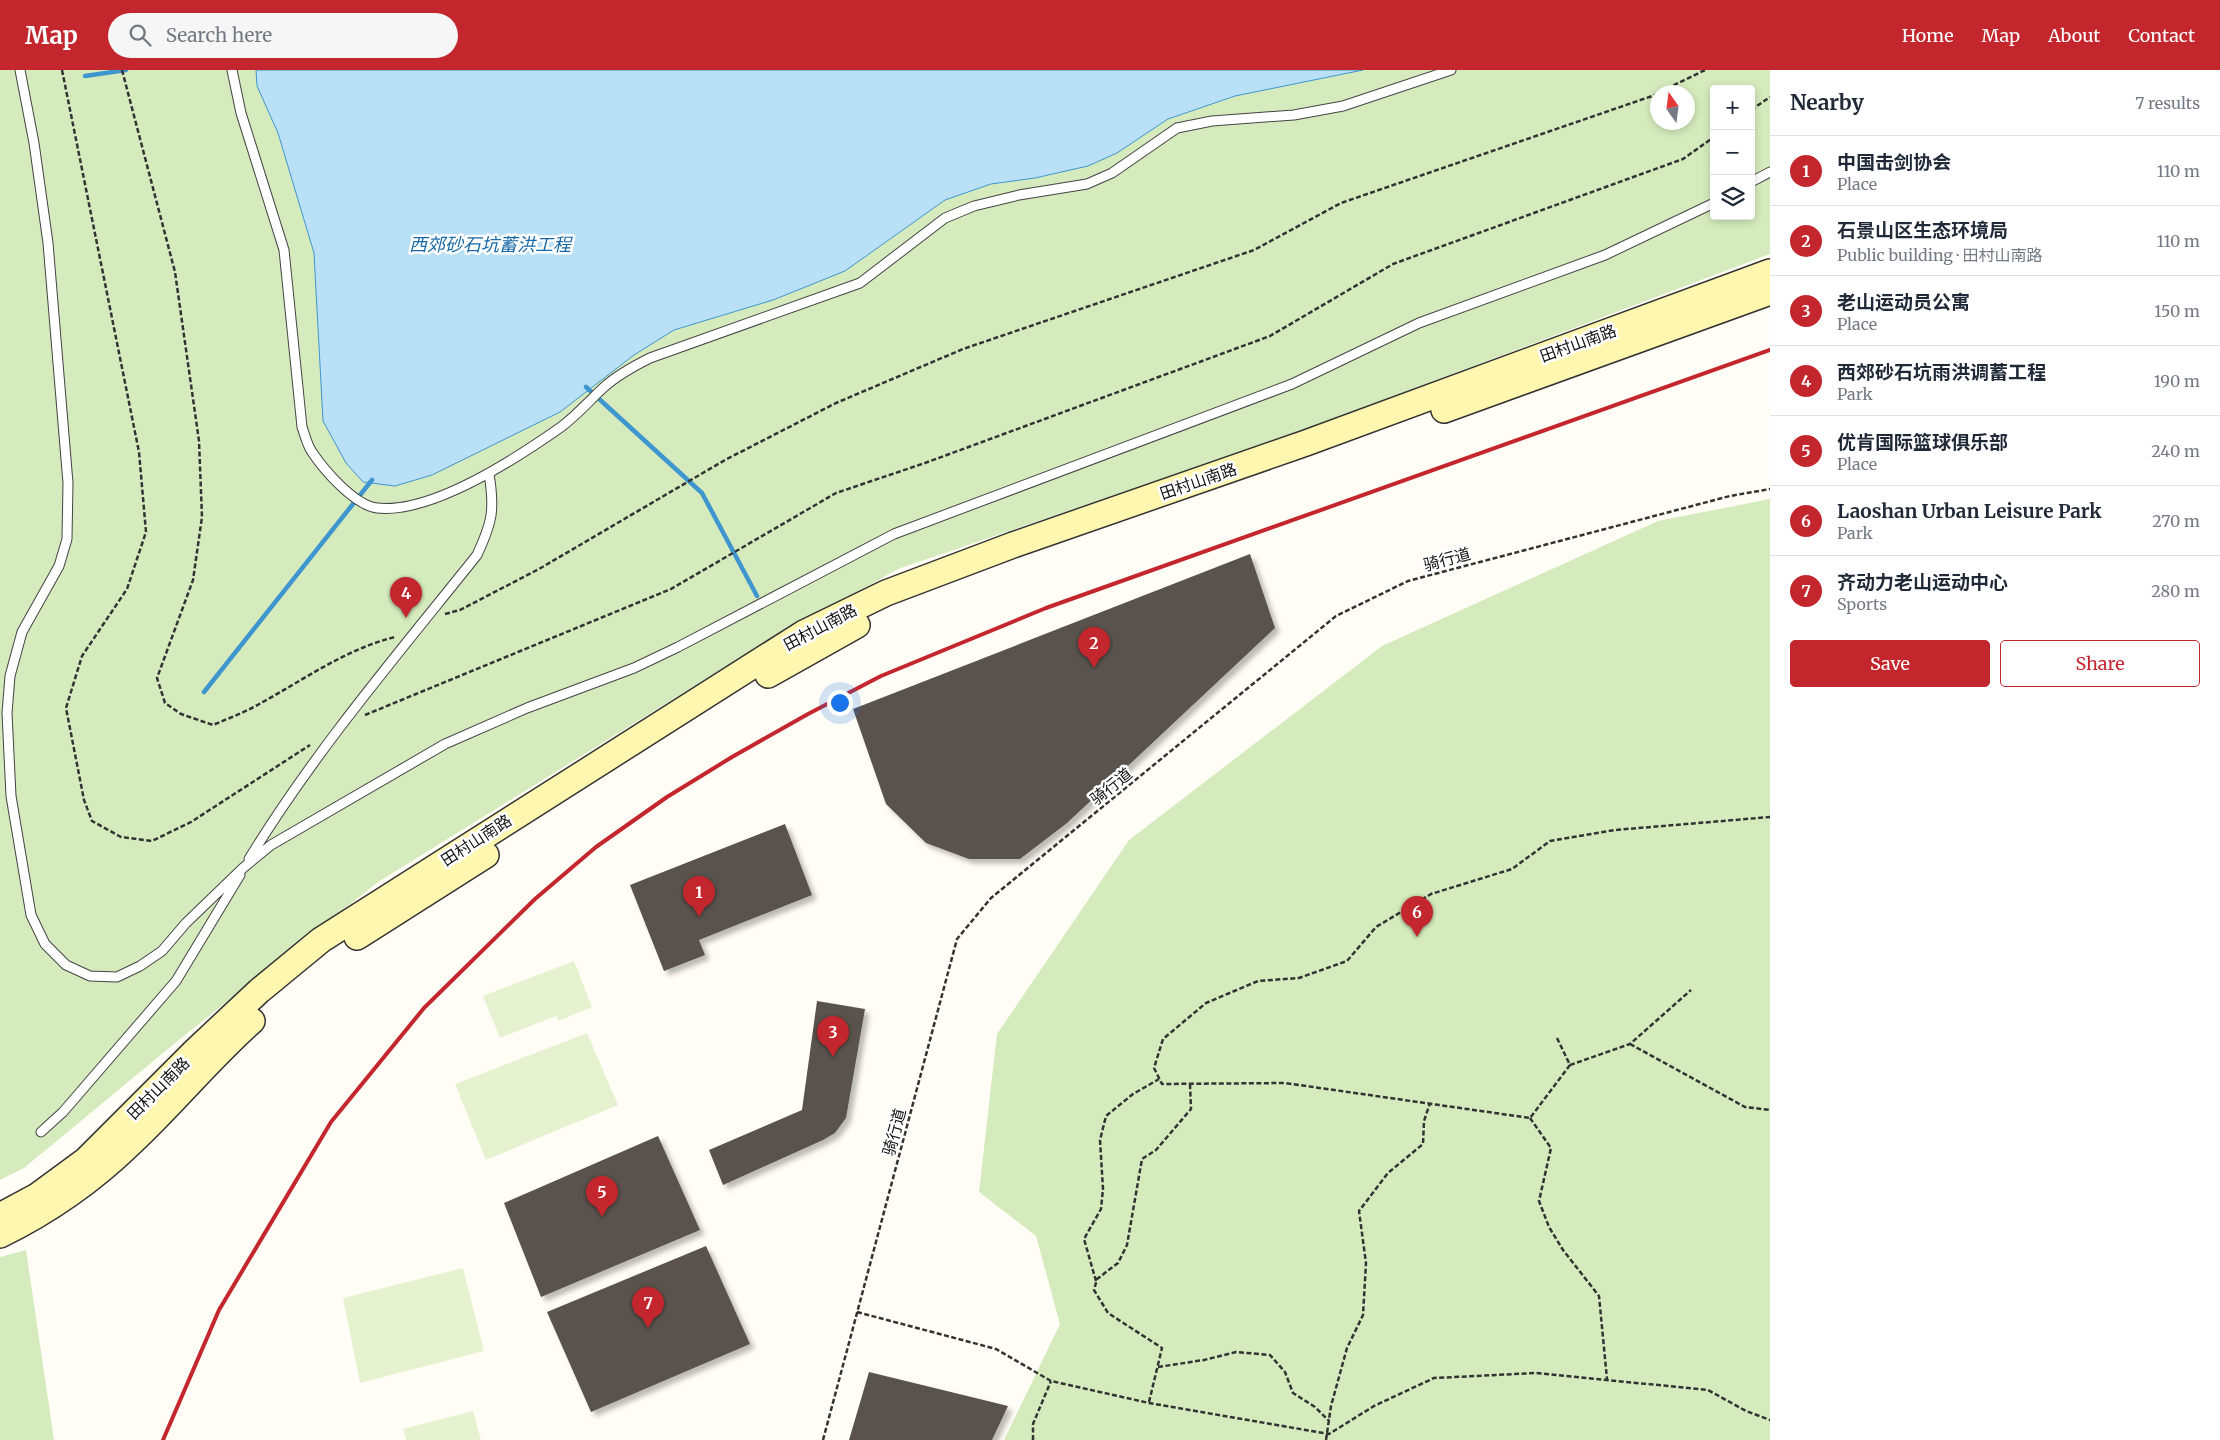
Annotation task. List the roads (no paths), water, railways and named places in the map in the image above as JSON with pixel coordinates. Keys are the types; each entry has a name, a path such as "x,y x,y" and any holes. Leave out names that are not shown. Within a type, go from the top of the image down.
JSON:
{"main road":[{"name":"田村山南路","path":"0,1216 37,1196 86,1160 259,991 321,940 804,633 886,593 1004,549 1306,443 1770,272"},
{"name":"田村山南路","path":"0,1235 44,1212 84,1185 131,1143 240,1031 287,989 338,949 775,671 856,625 919,597 1770,292"}],"lane":[{"path":"20,70 34,143 48,243 68,483 67,539 59,566 22,632 10,676 7,713 11,796 31,915 45,944 66,965 90,976 117,977 140,966 162,951 186,923 246,865 271,845 445,744 527,708 634,668 894,534 1292,384 1419,324 1605,255 1710,205"},
{"path":"232,70 241,114 284,250 302,428 310,450 335,479 363,503 377,508 410,505 438,496 489,474 562,426 601,390 626,371 650,358 860,283 945,218 974,206 1001,199 1087,184 1112,173 1177,128 1212,121 1294,115 1343,106 1450,70"},
{"path":"1755,180 1770,172"},
{"path":"41,1132 63,1112 176,981 274,818 342,725 477,555 490,526 492,495 489,474"}],"water":[{"name":"西郊砂石坑蓄洪工程","path":"256,70 1363,70 1235,96 1168,119 1117,153 1088,166 1035,178 991,184 945,200 845,271 773,300 674,330 634,355 560,412 432,475 395,486 363,482 346,463 323,421 314,253 278,133 257,86"}],"waterway":[{"path":"85,76 126,70"},
{"path":"586,387 702,493 757,596"},
{"path":"204,692 372,480"}],"railway":[{"path":"163,1440 219,1310 331,1122 424,1008 535,899 596,847 667,797 808,714 881,676 1046,608 1770,350"}],"place":[{"name":"西郊砂石坑雨洪调蓄工程","path":"406,618"},
{"name":"石景山区生态环境局","path":"1094,668"},
{"name":"中国击剑协会","path":"699,917"},
{"name":"Laoshan Urban Leisure Park","path":"1417,937"},
{"name":"老山运动员公寓","path":"833,1057"},
{"name":"优肯国际篮球俱乐部","path":"602,1217"},
{"name":"齐动力老山运动中心","path":"648,1328"}]}
